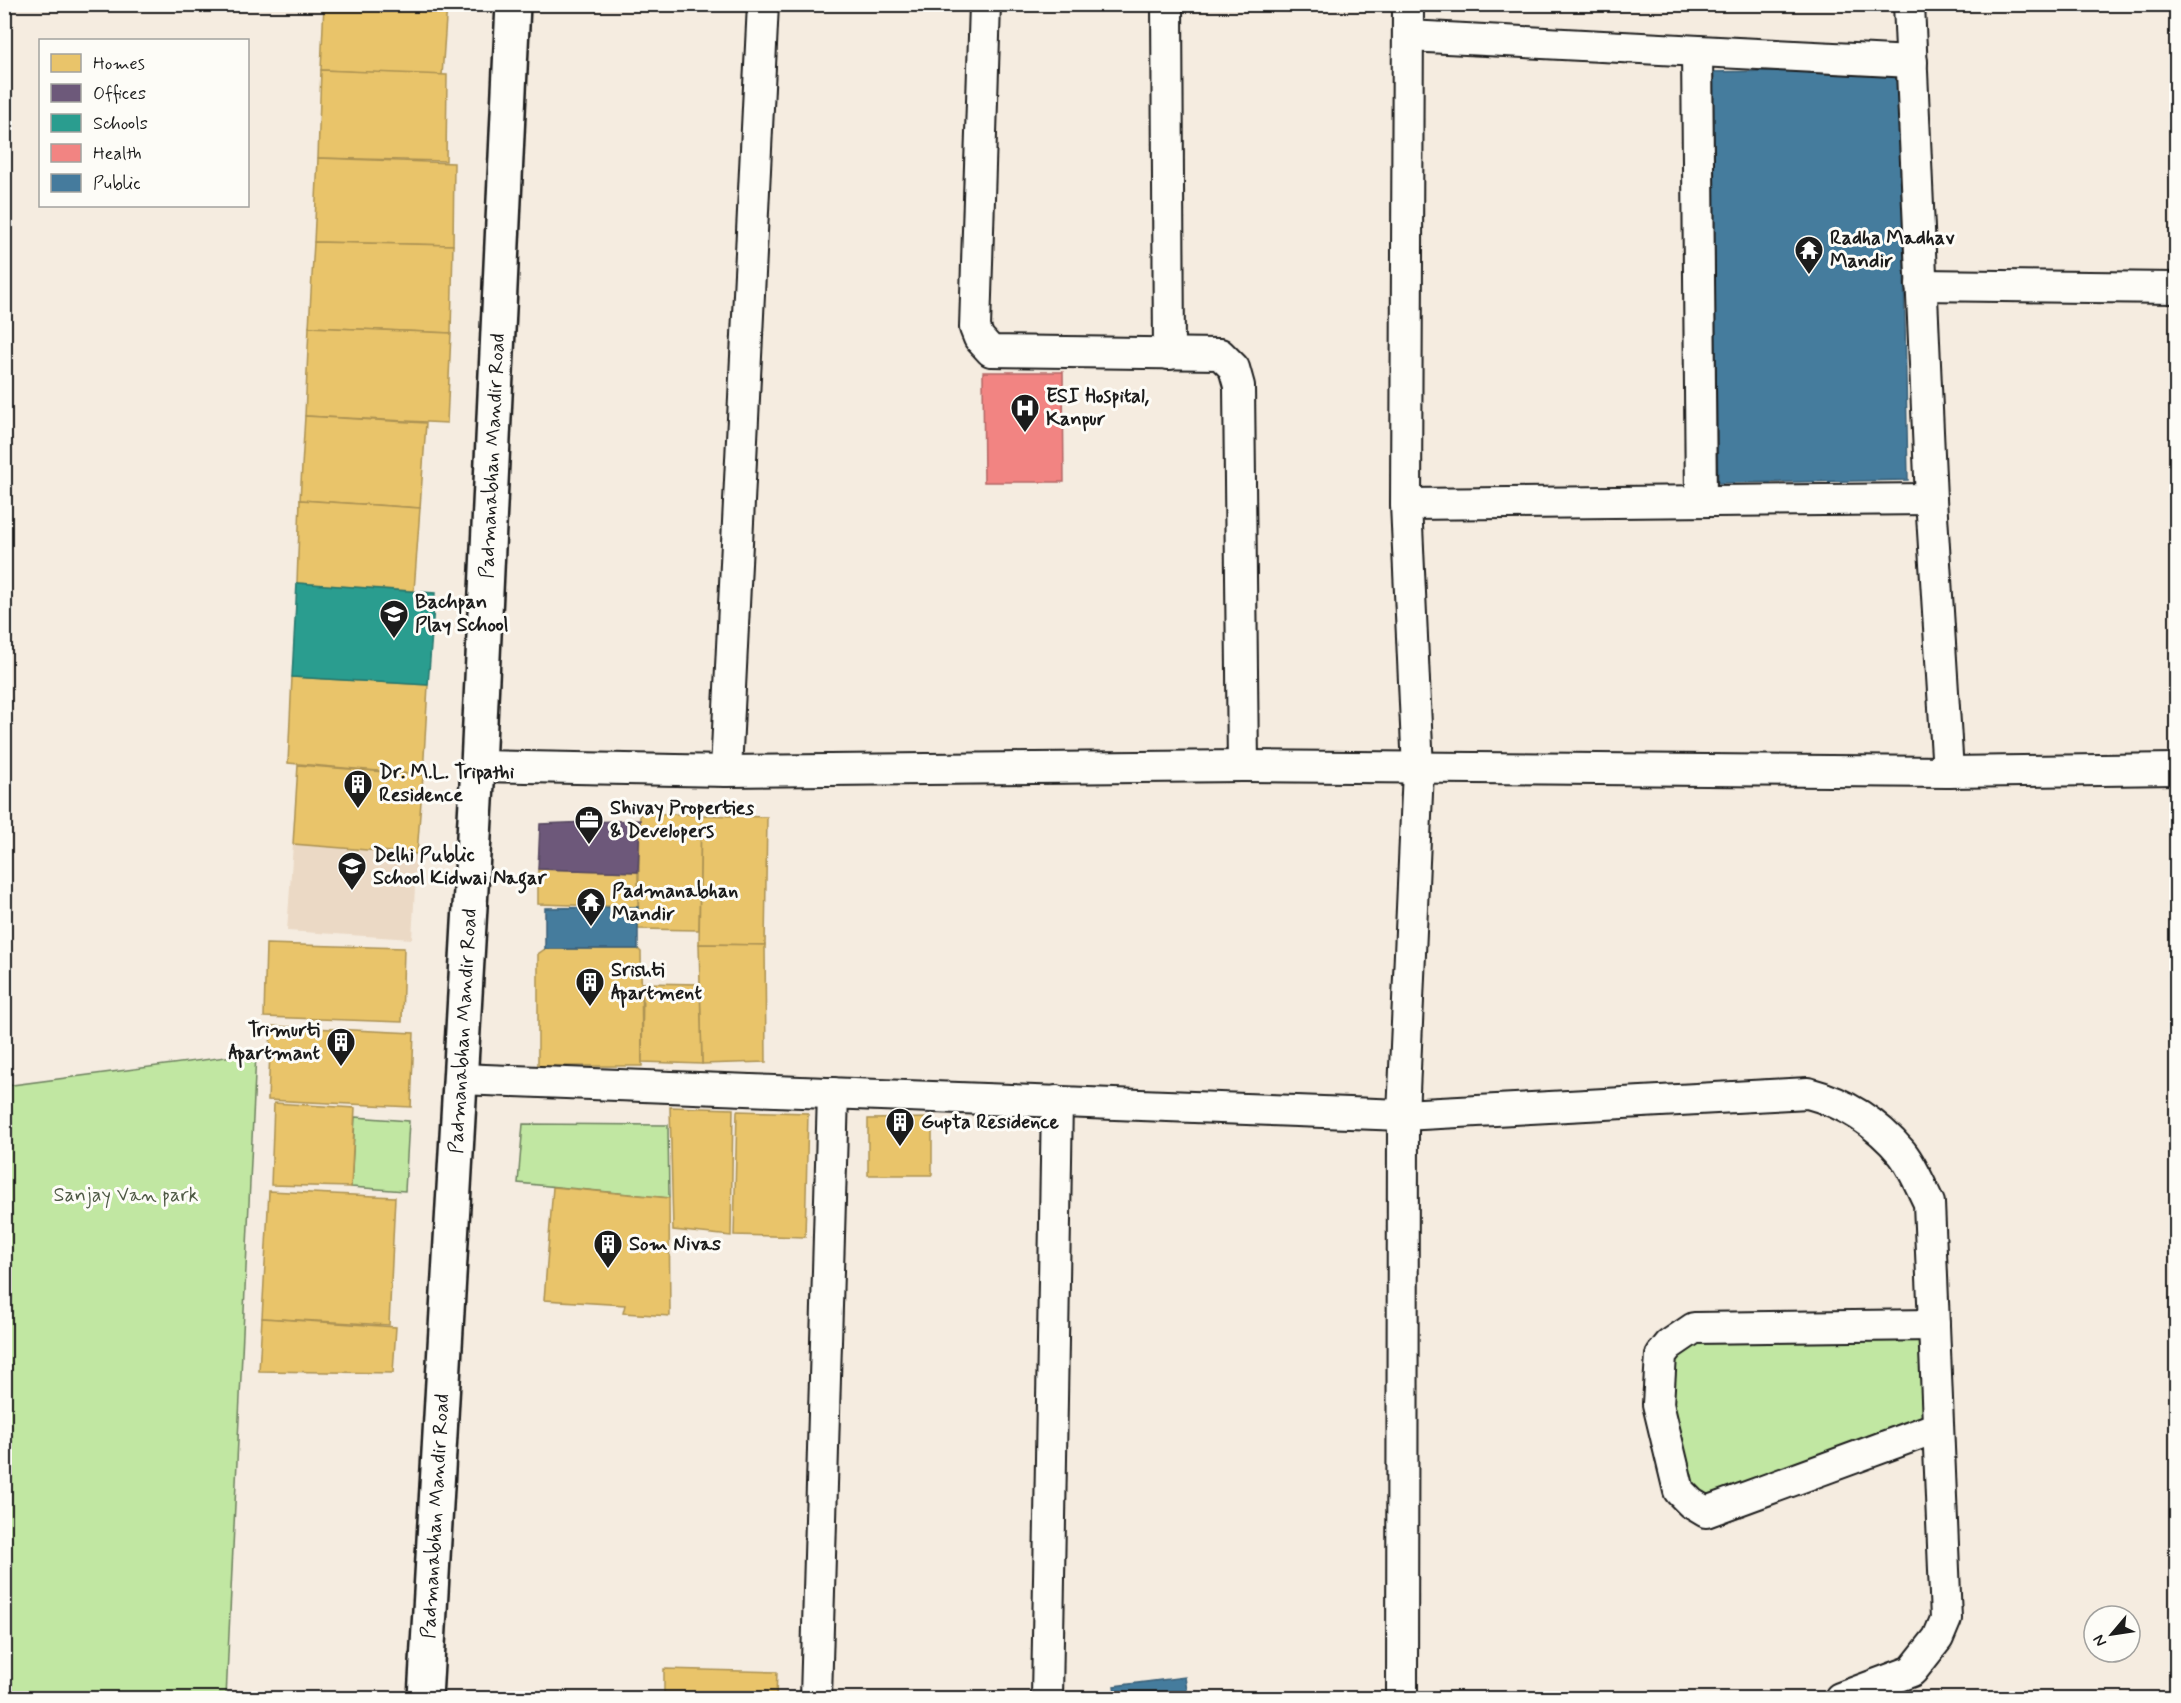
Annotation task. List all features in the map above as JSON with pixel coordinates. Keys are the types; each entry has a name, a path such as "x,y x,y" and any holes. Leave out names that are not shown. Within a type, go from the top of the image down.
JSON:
{"street":[{"name":"Padmanabhan Mandir Road","path":"425,1698 478,766 513,4"},
{"path":"726,771 763,4"},
{"path":"985,4 975,328 979,338 991,351 1220,354 1234,369 1239,386 1243,766"},
{"path":"1167,4 1169,354"},
{"path":"1402,1698 1403,1115 1418,770 1406,504 1408,4"},
{"path":"1909,4 1931,499 1948,772"},
{"path":"1408,36 1912,62"},
{"path":"1697,51 1701,501"},
{"path":"1922,285 2176,288"},
{"path":"1406,504 1931,499"},
{"path":"478,766 726,771 1243,766 1418,770 1948,772 2176,769"},
{"path":"460,1079 1403,1115 1808,1093 1838,1101 1874,1125 1903,1154 1929,1203 1946,1619 1938,1638 1912,1671 1840,1698"},
{"path":"816,1698 833,1093"},
{"path":"1047,1698 1057,1101"},
{"path":"1934,1325 1694,1328 1670,1345 1661,1355 1659,1404 1679,1491 1691,1503 1706,1512 1938,1427"}],"shaded area":[{"name":"Delhi Public School Kidwai Nagar","path":"293,844 417,854 412,939 287,931"}],"green space":[{"name":"Sanjay Van park","path":"256,1053 226,1698 5,1698 5,1086"},
{"path":"355,1117 409,1121 405,1191 351,1187"},
{"path":"523,1124 668,1125 669,1198 518,1183"},
{"path":"1930,1330 1934,1425 1695,1502 1666,1404 1667,1364 1697,1333"}],"building: Homes":[{"path":"324,4 447,4 442,76 321,70"},
{"path":"321,70 447,75 446,161 318,158"},
{"path":"318,158 454,163 453,245 314,242"},
{"path":"314,242 453,245 451,333 309,327"},
{"path":"309,327 451,333 447,423 305,416"},
{"path":"305,416 426,423 420,508 300,500"},
{"path":"300,500 420,508 414,591 297,583"},
{"path":"292,677 428,685 423,775 288,763"},
{"name":"Dr. M.L. Tripathi Residence","path":"298,765 423,775 417,854 293,844"},
{"path":"640,813 701,815 699,930 638,929"},
{"path":"701,815 767,817 765,945 699,944"},
{"path":"538,869 638,872 638,907 538,904"},
{"path":"266,944 404,948 402,1022 264,1017"},
{"path":"699,944 765,945 766,1062 702,1064"},
{"name":"Srishti Apartment","path":"545,949 638,949 641,952 642,1066 538,1066 538,954"},
{"path":"643,983 700,984 702,1064 642,1062"},
{"name":"Trimurti Apartmant","path":"271,1026 414,1033 411,1107 268,1100"},
{"path":"274,1103 355,1108 351,1187 271,1185"},
{"path":"670,1107 733,1109 731,1236 673,1230"},
{"path":"737,1111 808,1113 805,1237 734,1235"},
{"name":"Gupta Residence","path":"932,1118 932,1175 868,1175 868,1119"},
{"name":"Som Nivas","path":"553,1187 669,1198 670,1316 623,1313 625,1305 544,1300"},
{"path":"269,1191 395,1197 389,1325 262,1318"},
{"path":"262,1318 396,1327 393,1373 259,1371"},
{"path":"664,1669 777,1672 776,1698 664,1698"}],"building: Offices":[{"name":"Shivay Properties & Developers","path":"640,820 638,872 538,869 540,824"}],"building: Schools":[{"path":"297,583 435,593 428,685 292,677"}],"building: Health":[{"path":"983,372 1063,372 1064,482 984,482"}],"building: Public":[{"name":"Radha Madhav Mandir","path":"1900,69 1908,480 1718,483 1711,72"},
{"name":"Padmanabhan Mandir","path":"638,907 638,949 545,949 545,908"},
{"path":"1185,1677 1188,1698 1116,1698 1114,1686"}],"place":[{"name":"Radha Madhav Mandir","path":"1809,276"},
{"name":"ESI Hospital, Kanpur","path":"1025,434"},
{"name":"Bachpan Play School","path":"394,640"},
{"name":"Dr. M.L. Tripathi Residence","path":"358,810"},
{"name":"Shivay Properties & Developers","path":"589,846"},
{"name":"Delhi Public School Kidwai Nagar","path":"352,892"},
{"name":"Padmanabhan Mandir","path":"591,928"},
{"name":"Srishti Apartment","path":"590,1008"},
{"name":"Trimurti Apartmant","path":"341,1068"},
{"name":"Gupta Residence","path":"900,1148"},
{"name":"Som Nivas","path":"608,1270"}]}
